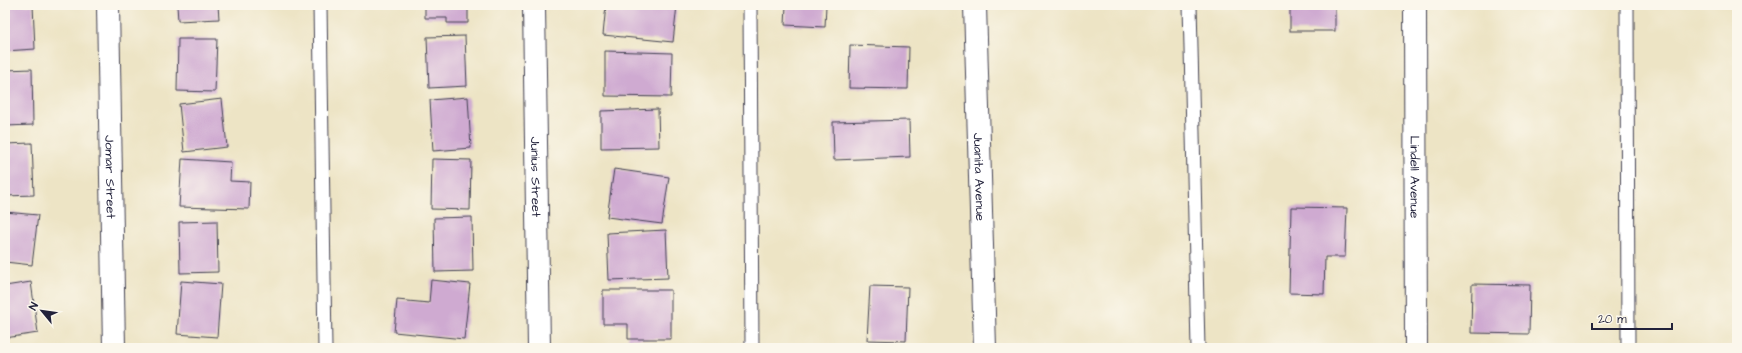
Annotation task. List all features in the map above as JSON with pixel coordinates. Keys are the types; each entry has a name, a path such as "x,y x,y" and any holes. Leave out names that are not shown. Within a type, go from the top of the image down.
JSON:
{"street":[{"name":"Jomar Street","path":"108,5 114,348"},
{"name":"Junius Street","path":"534,5 539,348"},
{"name":"Juanita Avenue","path":"975,5 985,348"},
{"name":"Lindell Avenue","path":"1415,5 1416,348"}],"lane":[{"path":"320,5 325,348"},
{"path":"750,5 752,348"},
{"path":"1190,5 1198,348"},
{"path":"1627,5 1628,348"}],"building":[{"path":"5,5 33,5 35,49 5,51"},
{"path":"177,5 218,5 219,19 178,21"},
{"path":"425,5 468,5 468,23 447,23 447,18 425,18"},
{"path":"606,5 677,5 673,42 603,35"},
{"path":"786,5 826,5 825,27 785,25"},
{"path":"1290,5 1335,5 1335,31 1290,31"},
{"path":"465,36 467,86 429,88 427,37"},
{"path":"178,39 217,39 215,92 177,91"},
{"path":"850,45 909,47 908,89 849,88"},
{"path":"605,51 672,53 671,97 605,96"},
{"path":"32,69 33,125 5,126 5,70"},
{"path":"468,97 471,148 433,151 430,100"},
{"path":"222,99 227,147 184,152 179,104"},
{"path":"658,109 659,147 601,148 601,111"},
{"path":"909,120 910,157 834,160 833,122"},
{"path":"32,143 34,195 5,196 5,144"},
{"path":"182,159 231,162 230,181 250,182 249,209 179,207"},
{"path":"432,159 471,160 470,210 431,209"},
{"path":"614,169 669,177 662,224 607,217"},
{"path":"1291,207 1347,208 1345,257 1325,257 1324,294 1289,293"},
{"path":"5,212 38,215 32,265 5,262"},
{"path":"472,217 473,271 435,272 434,218"},
{"path":"217,221 218,272 180,273 179,222"},
{"path":"666,230 668,278 609,280 607,233"},
{"path":"431,280 470,284 464,339 394,332 397,300 429,303"},
{"path":"181,281 221,284 217,337 177,334"},
{"path":"31,282 38,333 5,338 5,286"},
{"path":"1472,284 1530,285 1529,334 1471,333"},
{"path":"870,286 908,287 906,341 867,340"},
{"path":"603,290 671,290 671,339 628,339 628,324 603,324"}]}
